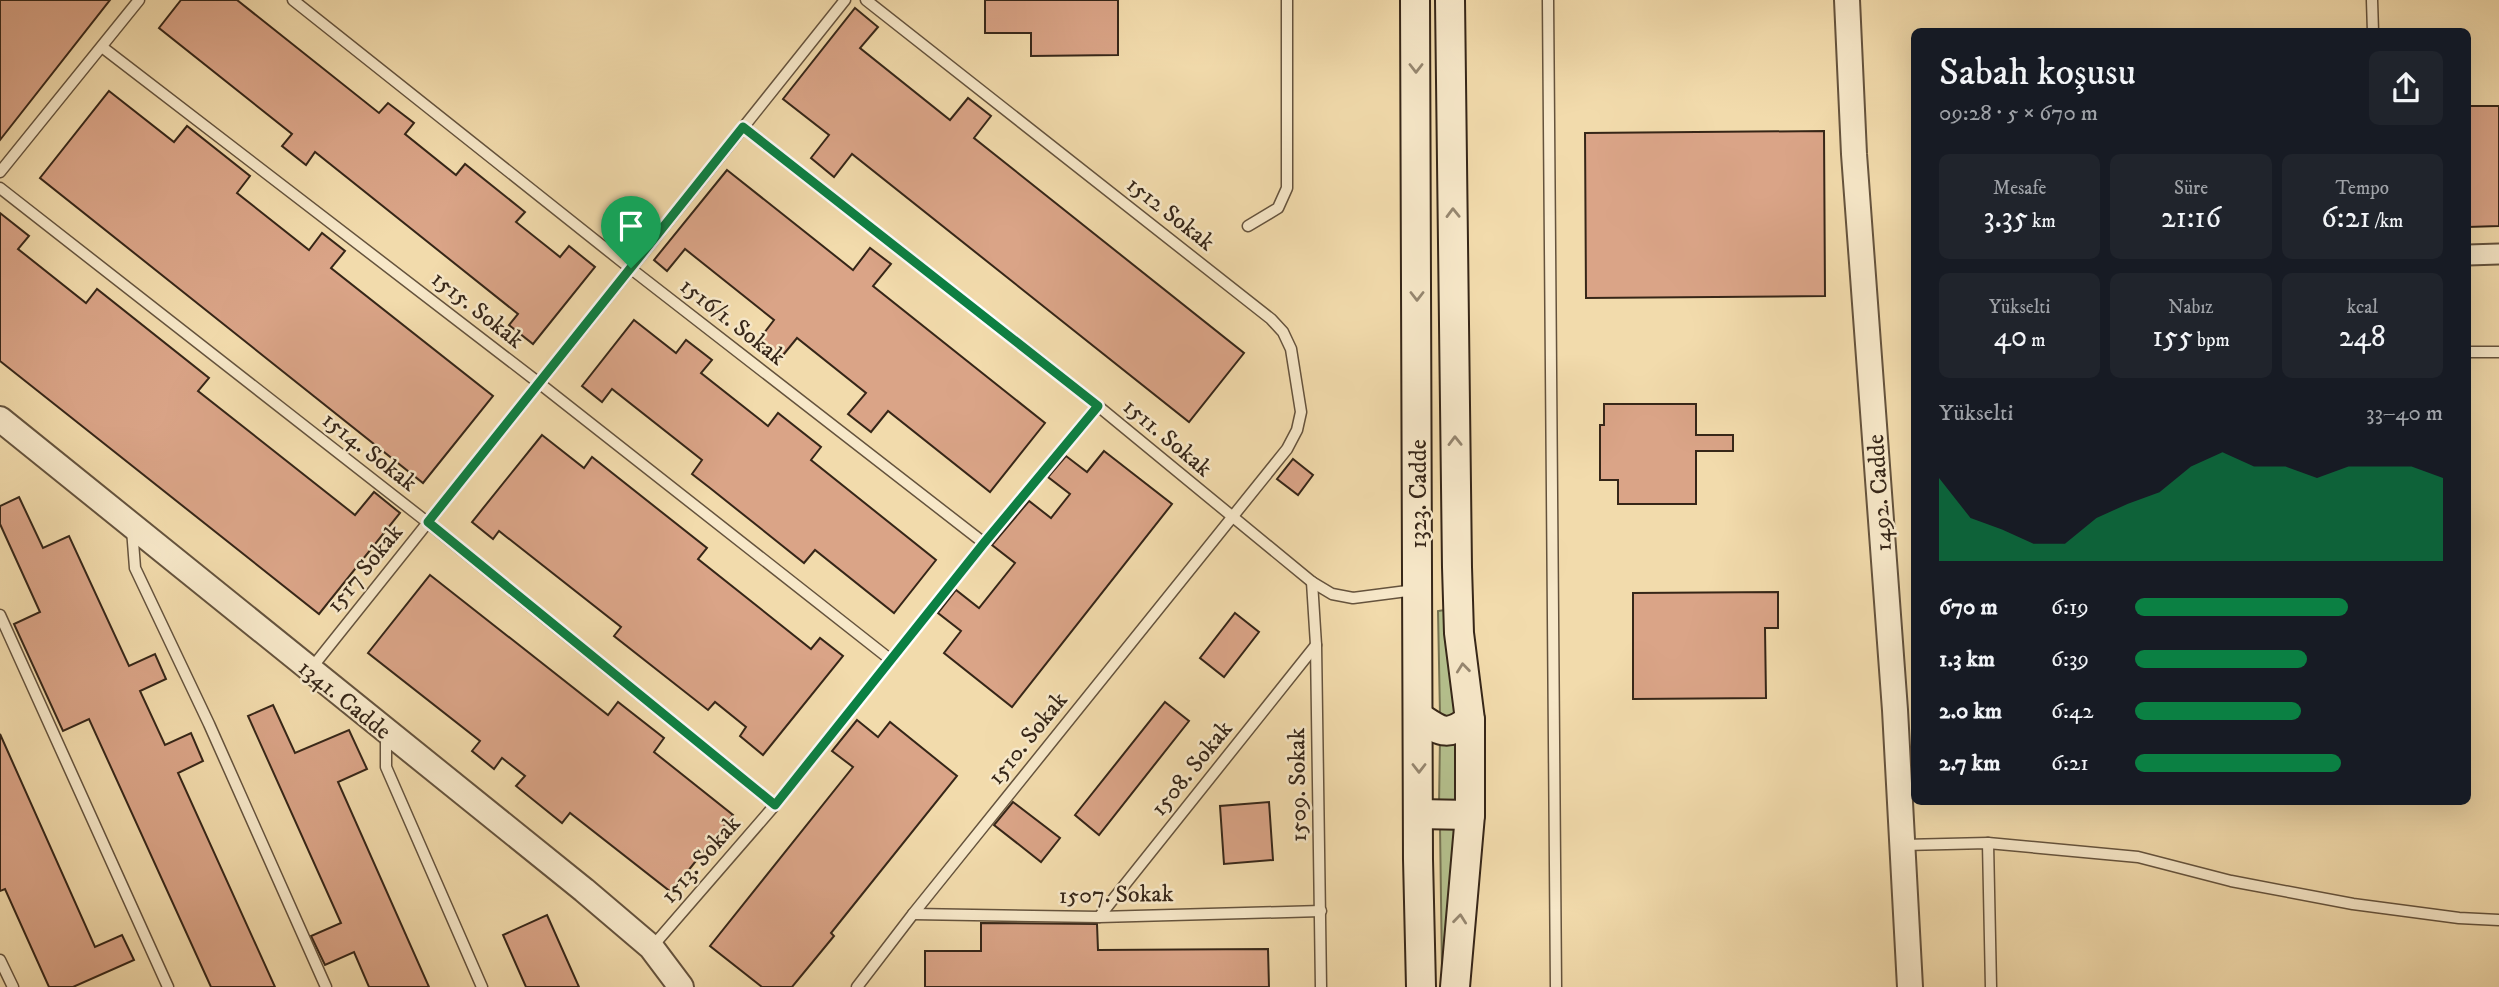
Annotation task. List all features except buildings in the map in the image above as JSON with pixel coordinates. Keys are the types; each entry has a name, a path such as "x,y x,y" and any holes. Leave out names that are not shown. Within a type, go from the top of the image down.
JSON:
{"main road":[{"name":"1323. Cadde","path":"1415,0 1421,987"},
{"path":"1450,0 1459,633 1470,720 1470,815 1455,987"},
{"path":"1419,590 1458,590"},
{"path":"1419,717 1438,730 1455,731 1470,720"},
{"path":"1418,814 1470,815"}],"street":[{"name":"1492. Cadde","path":"1847,0 1854,154 1894,696 1910,987"},
{"path":"2471,255 2499,254"},
{"name":"1341. Cadde","path":"0,419 584,890 651,947 681,987"}],"lane":[{"path":"0,172 139,0"},
{"name":"1516/1. Sokak","path":"293,0 984,543"},
{"name":"1517 Sokak","path":"309,670 845,0"},
{"name":"1512 Sokak","path":"866,0 1260,310 1283,332 1291,349 1301,412 1297,430 1287,449 1231,517"},
{"path":"1248,226 1278,208 1287,188 1287,0"},
{"path":"1548,0 1556,987"},
{"path":"2372,0 2373,28"},
{"name":"1515. Sokak","path":"102,47 539,383 891,660"},
{"name":"1511. Sokak","path":"743,127 1098,406 1312,582 1332,594 1353,598 1419,590"},
{"name":"1514. Sokak","path":"0,188 428,522 775,805"},
{"path":"2471,352 2499,352"},
{"name":"1513. Sokak","path":"651,947 775,805 984,543 1098,406"},
{"name":"1510. Sokak","path":"858,987 913,914 1231,517"},
{"path":"131,526 135,568 209,724 326,987"},
{"name":"1509. Sokak","path":"1312,582 1316,645 1321,987"},
{"path":"0,615 168,987"},
{"name":"1508. Sokak","path":"1099,917 1316,645"},
{"path":"386,732 386,767 482,987"},
{"path":"1902,845 1988,843 2138,857 2231,881 2353,904 2459,918 2499,920"},
{"path":"1988,843 1992,987"},
{"name":"1507. Sokak","path":"913,914 1099,917 1321,911"},
{"path":"0,960 13,987"}],"green space":[{"path":"1445,610 1459,721 1440,715 1438,611"},
{"path":"1440,737 1448,743 1461,746 1464,804 1439,807"},
{"path":"1440,827 1457,829 1446,971 1442,970"}],"route":[{"path":"743,127 1098,406 984,543 775,805 428,522 631,268 743,127"}]}
